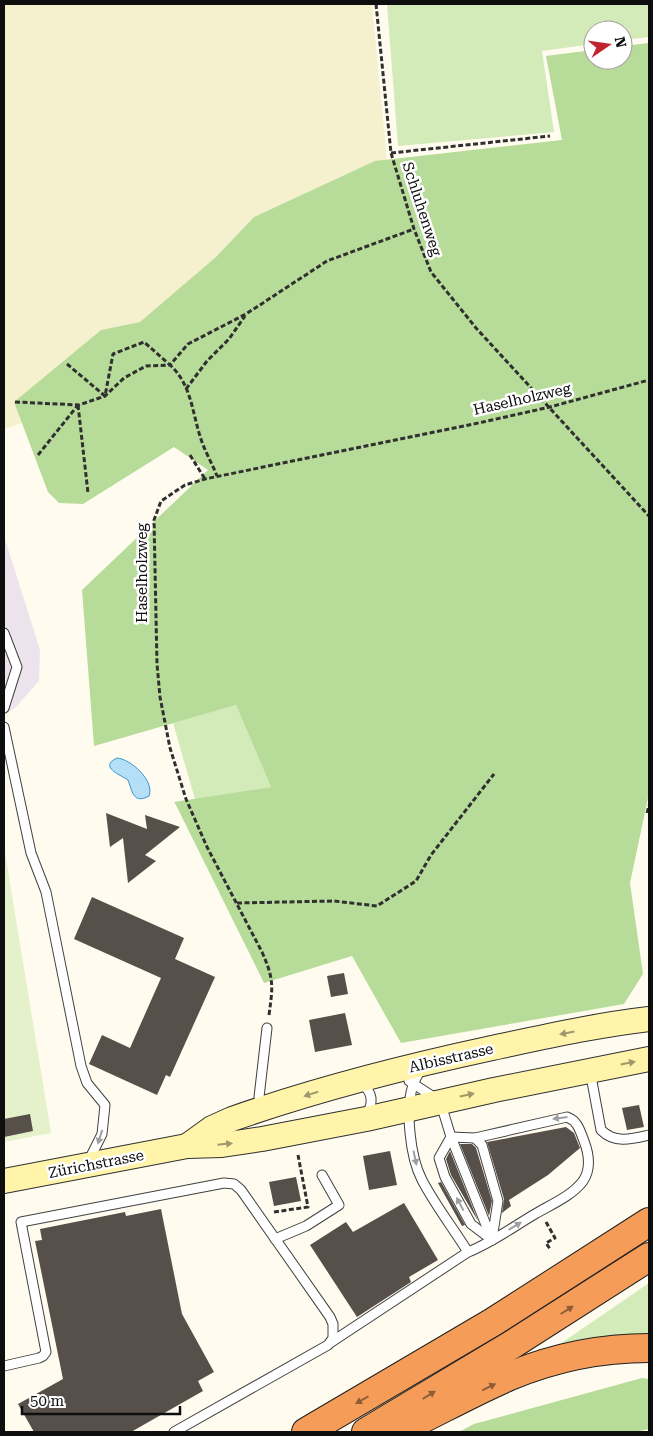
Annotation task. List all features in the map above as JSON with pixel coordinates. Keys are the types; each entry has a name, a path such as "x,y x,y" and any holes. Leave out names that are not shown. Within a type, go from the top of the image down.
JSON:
{"highway":[{"path":"306,1432 493,1322 649,1222"},
{"path":"366,1432 513,1344 649,1258"},
{"path":"395,1432 510,1376 534,1368 588,1354 622,1349 649,1348"}],"main road":[{"name":"Albisstrasse","path":"249,1120 357,1080 522,1042 649,1019"},
{"path":"249,1120 366,1119 440,1101 649,1059"},
{"name":"Zürichstrasse","path":"187,1146 212,1128 249,1120"},
{"name":"Zürichstrasse","path":"4,1181 187,1146 222,1145 249,1120"}],"lane":[{"path":"4,633 17,666 4,708"},
{"path":"4,728 31,853 46,892 81,1066 87,1083 105,1105 102,1134 86,1166"},
{"path":"249,1120 267,1028"},
{"path":"425,1063 413,1084 409,1110 409,1128 420,1174 468,1252"},
{"path":"394,1071 440,1101 451,1137 492,1240"},
{"path":"590,1071 602,1130 611,1138 626,1140 649,1135"},
{"path":"357,1080 369,1091 372,1097 372,1104 366,1119"},
{"path":"174,1432 328,1345 468,1252 492,1240 575,1190 586,1176 589,1156 578,1126 575,1121 567,1117 475,1138 451,1137"},
{"path":"451,1137 439,1158 445,1177 470,1224 492,1240"},
{"path":"475,1138 482,1144 498,1201 492,1240"},
{"path":"275,1238 306,1226 339,1205 322,1175"},
{"path":"4,1366 39,1358 46,1352 21,1222 224,1183 234,1184 241,1190 330,1317 334,1331 333,1338 328,1345"}],"path":[{"name":"Schluhenweg","path":"376,4 391,153 414,230 431,272 476,328 649,516"},
{"path":"391,153 550,136"},
{"path":"16,402 78,405 105,396 124,378 146,366 170,365 188,344 246,314 327,261 414,230"},
{"path":"186,389 207,361 229,339 246,314"},
{"path":"105,396 113,354 144,342 179,373 191,399 200,437 217,476"},
{"path":"67,364 105,396"},
{"name":"Haselholzweg","path":"267,1028 273,986 270,969 207,847 186,800 170,748 160,697 157,664 154,520 161,501 185,485 204,479 483,422 550,407 649,380"},
{"path":"38,455 78,405"},
{"path":"78,405 88,492"},
{"path":"190,455 204,479"},
{"path":"236,903 334,901 377,906 416,881 432,855 494,774"},
{"path":"646,813 649,805"},
{"path":"258,1214 308,1207 297,1150"},
{"path":"550,1249 546,1243 554,1238"}],"shaded area":[{"path":"4,4 372,4 387,160 375,162 254,217 216,257 140,322 101,330 14,402 22,423 4,429"},
{"path":"4,536 40,650 39,681 15,708 4,715"}],"green space":[{"path":"387,4 649,4 649,37 633,39 633,20 583,20 583,45 542,51 554,132 398,146"},
{"path":"649,43 649,793 630,883 643,974 624,1004 401,1043 352,956 264,983 174,802 271,787 236,705 94,746 82,590 208,470 174,447 83,504 59,503 48,492 14,402 101,330 140,322 216,257 254,217 375,161 562,140 546,56 583,51 583,70 633,70 633,45"},
{"path":"236,705 271,787 195,799 173,723"},
{"path":"4,846 51,1133 4,1142"},
{"path":"649,1283 649,1340 560,1344"},
{"path":"642,1378 649,1379 649,1429 635,1432 459,1432 474,1424"}],"water":[{"path":"117,758 129,762 140,772 148,784 149,796 140,799 136,798 128,780 110,768 112,761"}],"building":[{"path":"106,813 147,829 145,815 180,827 145,855 156,861 128,883 123,838 110,847"},
{"path":"92,897 184,938 175,959 215,977 170,1077 166,1075 157,1095 89,1064 102,1035 130,1048 161,978 74,939"},
{"path":"344,973 348,994 331,997 327,976"},
{"path":"345,1013 352,1045 315,1052 309,1020"},
{"path":"639,1105 644,1127 627,1130 622,1108"},
{"path":"30,1114 33,1131 4,1137 4,1119"},
{"path":"566,1127 574,1133 580,1148 548,1175 509,1200 511,1206 502,1213 504,1199 487,1142"},
{"path":"460,1144 472,1144 476,1148 492,1201 489,1216"},
{"path":"390,1151 397,1185 369,1190 363,1156"},
{"path":"450,1151 478,1221 451,1175 446,1159"},
{"path":"296,1177 301,1201 274,1206 269,1182"},
{"path":"441,1182 465,1225 462,1226 438,1183"},
{"path":"404,1203 438,1260 409,1277 411,1282 357,1317 310,1245 346,1222 353,1232"},
{"path":"161,1209 182,1314 214,1372 198,1381 203,1391 131,1432 34,1432 18,1404 63,1379 35,1241 42,1240 40,1229 125,1212 126,1216"}]}
